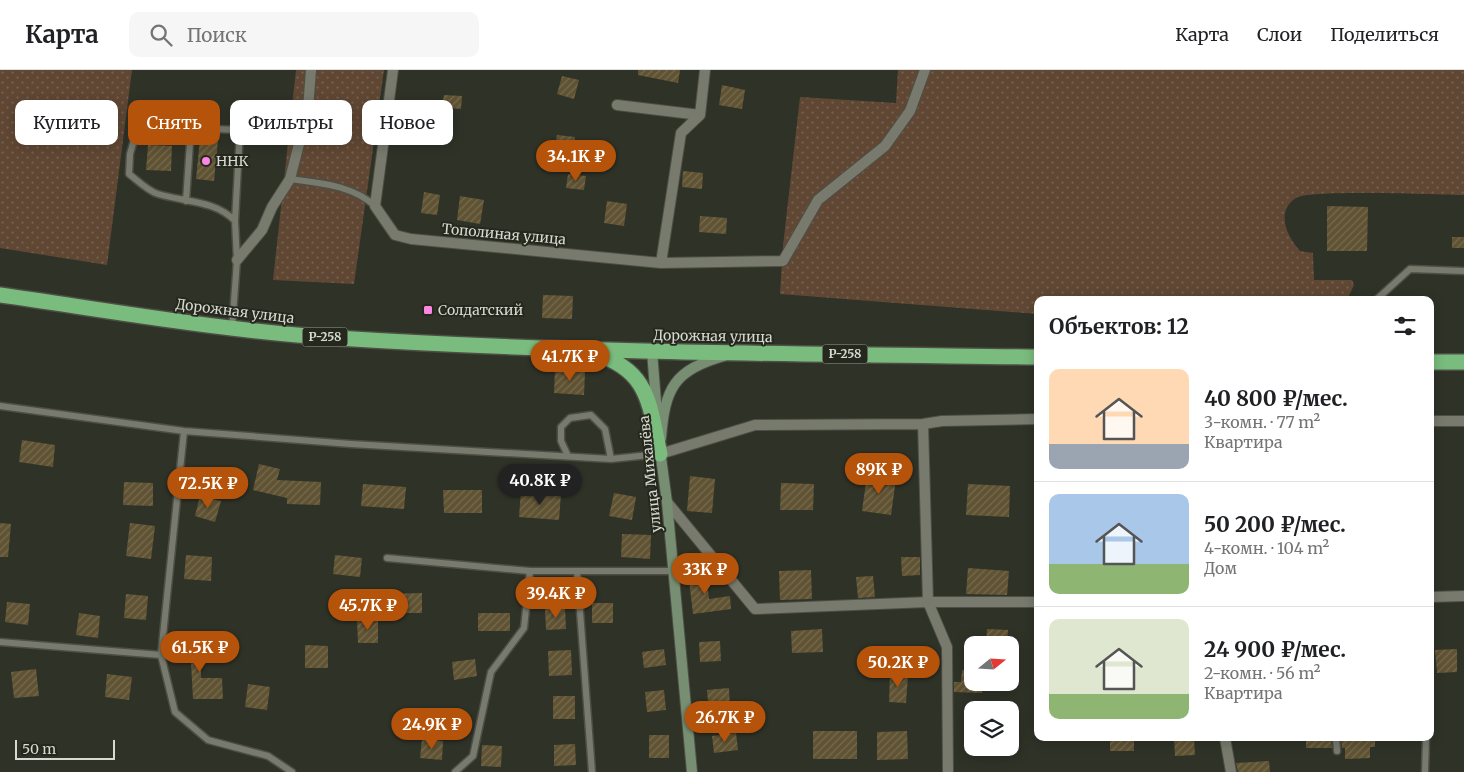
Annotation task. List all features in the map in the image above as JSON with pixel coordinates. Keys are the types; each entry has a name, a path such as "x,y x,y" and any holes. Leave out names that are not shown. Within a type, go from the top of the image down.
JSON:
{"highway":[{"name":"Дорожная улица","path":"0,296 232,328 336,338 652,351 1034,357"},
{"path":"575,348 602,356 621,365 635,375 645,391 660,454"},
{"path":"1434,362 1464,362"}],"street":[{"path":"237,260 262,230 272,207 290,179 308,109 311,70"},
{"path":"375,206 393,70"},
{"path":"661,262 681,132 700,115 706,70"},
{"name":"Тополиная улица","path":"375,206 395,235 411,239 661,262 783,261 818,200 885,146 910,111 925,70"},
{"path":"617,105 700,115"},
{"name":"улица Михалёва","path":"652,351 660,454 674,571 692,772"},
{"path":"734,353 694,366 678,377 668,392 663,412 660,454 755,425 923,424 942,421 1034,419"},
{"path":"1434,421 1464,421"},
{"path":"923,424 928,602 947,647 948,772"},
{"path":"667,502 755,609 928,602 1034,602"},
{"path":"1434,597 1464,596"},
{"path":"1226,741 1231,772"}],"lane":[{"path":"220,129 240,130 235,221 237,260 232,328"},
{"path":"133,145 128,174 155,194 226,211 235,221"},
{"path":"186,201 190,145"},
{"path":"290,179 348,189 363,195 375,206"},
{"path":"1380,296 1410,269 1464,271"},
{"path":"0,406 184,432 611,459 660,454"},
{"path":"568,456 560,442 561,427 570,418 591,415 605,429 611,459"},
{"path":"184,432 161,654 175,712 208,740 268,756 292,772"},
{"path":"387,558 530,571 674,571"},
{"path":"456,772 473,756 491,672 524,628 530,571"},
{"path":"577,571 592,772"},
{"path":"0,642 161,654"},
{"path":"1336,741 1337,751"},
{"path":"1425,772 1426,741"}],"shaded area":[{"path":"0,70 132,70 107,265 0,248"},
{"path":"296,70 384,70 380,100 362,100 362,145 373,145 354,284 273,280 288,145 352,145 352,100 293,100"},
{"path":"898,70 1464,70 1464,195 1325,194 1306,195 1296,198 1290,203 1285,217 1287,232 1300,251 1313,253 1314,280 1352,280 1354,285 1349,296 1034,296 1034,314 780,294 783,246 800,97 896,103"}],"building":[{"path":"638,70 680,70 678,83 638,75"},
{"path":"562,76 579,80 574,99 557,94"},
{"path":"722,85 745,90 742,109 719,105"},
{"path":"444,95 462,96 461,109 453,108 453,100 443,100"},
{"path":"557,135 575,137 574,148 555,146"},
{"path":"148,145 172,146 171,171 146,170"},
{"path":"199,145 218,145 214,181 196,179"},
{"path":"683,171 703,173 702,189 682,187"},
{"path":"568,174 586,176 584,190 566,188"},
{"path":"424,192 440,195 437,215 421,213"},
{"path":"460,196 484,200 480,224 457,220"},
{"path":"607,201 627,204 624,226 604,223"},
{"path":"1327,206 1368,207 1367,251 1327,251"},
{"path":"700,216 727,218 726,234 699,232"},
{"path":"1452,237 1464,237 1464,248 1452,248"},
{"path":"543,295 573,296 572,319 542,318"},
{"path":"555,370 585,372 584,395 554,393"},
{"path":"22,440 55,445 53,467 19,462"},
{"path":"259,464 280,469 277,480 321,482 320,505 287,504 287,498 253,490"},
{"path":"867,475 896,479 891,515 862,511"},
{"path":"690,476 715,479 712,513 687,511"},
{"path":"124,482 153,483 153,506 123,505"},
{"path":"781,483 814,484 813,510 780,510"},
{"path":"363,484 406,487 404,509 361,506"},
{"path":"968,484 1010,486 1009,517 966,515"},
{"path":"443,490 482,490 482,513 444,513"},
{"path":"521,491 561,494 559,520 519,517"},
{"path":"614,493 636,497 632,520 609,516"},
{"path":"200,496 221,501 215,522 195,516"},
{"path":"0,523 11,524 8,557 0,557"},
{"path":"130,523 155,526 151,559 126,556"},
{"path":"622,534 651,535 650,559 621,557"},
{"path":"186,555 212,557 211,581 184,579"},
{"path":"335,555 362,558 360,577 333,574"},
{"path":"901,557 920,557 920,575 902,576"},
{"path":"968,568 1009,571 1007,595 966,594"},
{"path":"706,570 709,599 730,596 731,609 693,614 688,572"},
{"path":"811,570 812,599 780,600 779,571"},
{"path":"873,576 875,597 858,598 856,577"},
{"path":"422,593 422,613 389,613 388,594"},
{"path":"126,594 148,596 146,620 124,618"},
{"path":"7,602 30,604 28,625 5,622"},
{"path":"592,603 613,603 613,623 592,623"},
{"path":"565,608 566,629 546,630 545,609"},
{"path":"79,613 100,616 98,638 76,635"},
{"path":"478,613 510,613 510,631 478,631"},
{"path":"378,619 378,643 358,643 357,620"},
{"path":"822,629 823,652 792,653 791,631"},
{"path":"987,629 1008,630 1008,636 987,636"},
{"path":"201,640 201,678 222,678 223,699 193,699 191,662 181,662 181,641"},
{"path":"720,641 721,661 700,662 699,642"},
{"path":"305,645 328,646 328,668 305,668"},
{"path":"664,649 666,665 644,668 642,652"},
{"path":"1457,649 1457,672 1437,673 1435,650"},
{"path":"571,650 572,675 549,676 548,651"},
{"path":"475,659 477,676 454,680 452,662"},
{"path":"36,669 39,696 14,698 11,672"},
{"path":"962,670 964,670 964,691 982,691 982,693 954,692 954,682 961,682"},
{"path":"107,674 132,677 129,700 105,697"},
{"path":"890,674 908,675 906,703 889,702"},
{"path":"248,684 270,687 267,710 245,707"},
{"path":"729,688 730,710 709,712 707,690"},
{"path":"664,690 666,710 647,712 645,692"},
{"path":"553,696 575,696 575,719 553,719"},
{"path":"813,731 857,731 857,759 813,759"},
{"path":"907,731 908,759 877,760 877,732"},
{"path":"736,733 738,750 714,753 712,736"},
{"path":"649,735 669,735 669,758 649,758"},
{"path":"422,739 443,741 442,760 420,758"},
{"path":"1110,741 1134,741 1134,751 1110,751"},
{"path":"1174,741 1194,741 1195,755 1175,756"},
{"path":"1306,741 1331,741 1332,748 1306,748"},
{"path":"1341,741 1375,741 1375,747 1370,747 1370,758 1345,759 1345,748 1342,748"},
{"path":"575,744 576,765 554,766 554,745"},
{"path":"482,745 502,746 501,767 481,766"},
{"path":"1269,761 1270,772 1238,772 1236,763"}],"place":[{"name":"ННК","path":"206,161"},
{"name":"Солдатский","path":"428,310"}]}
